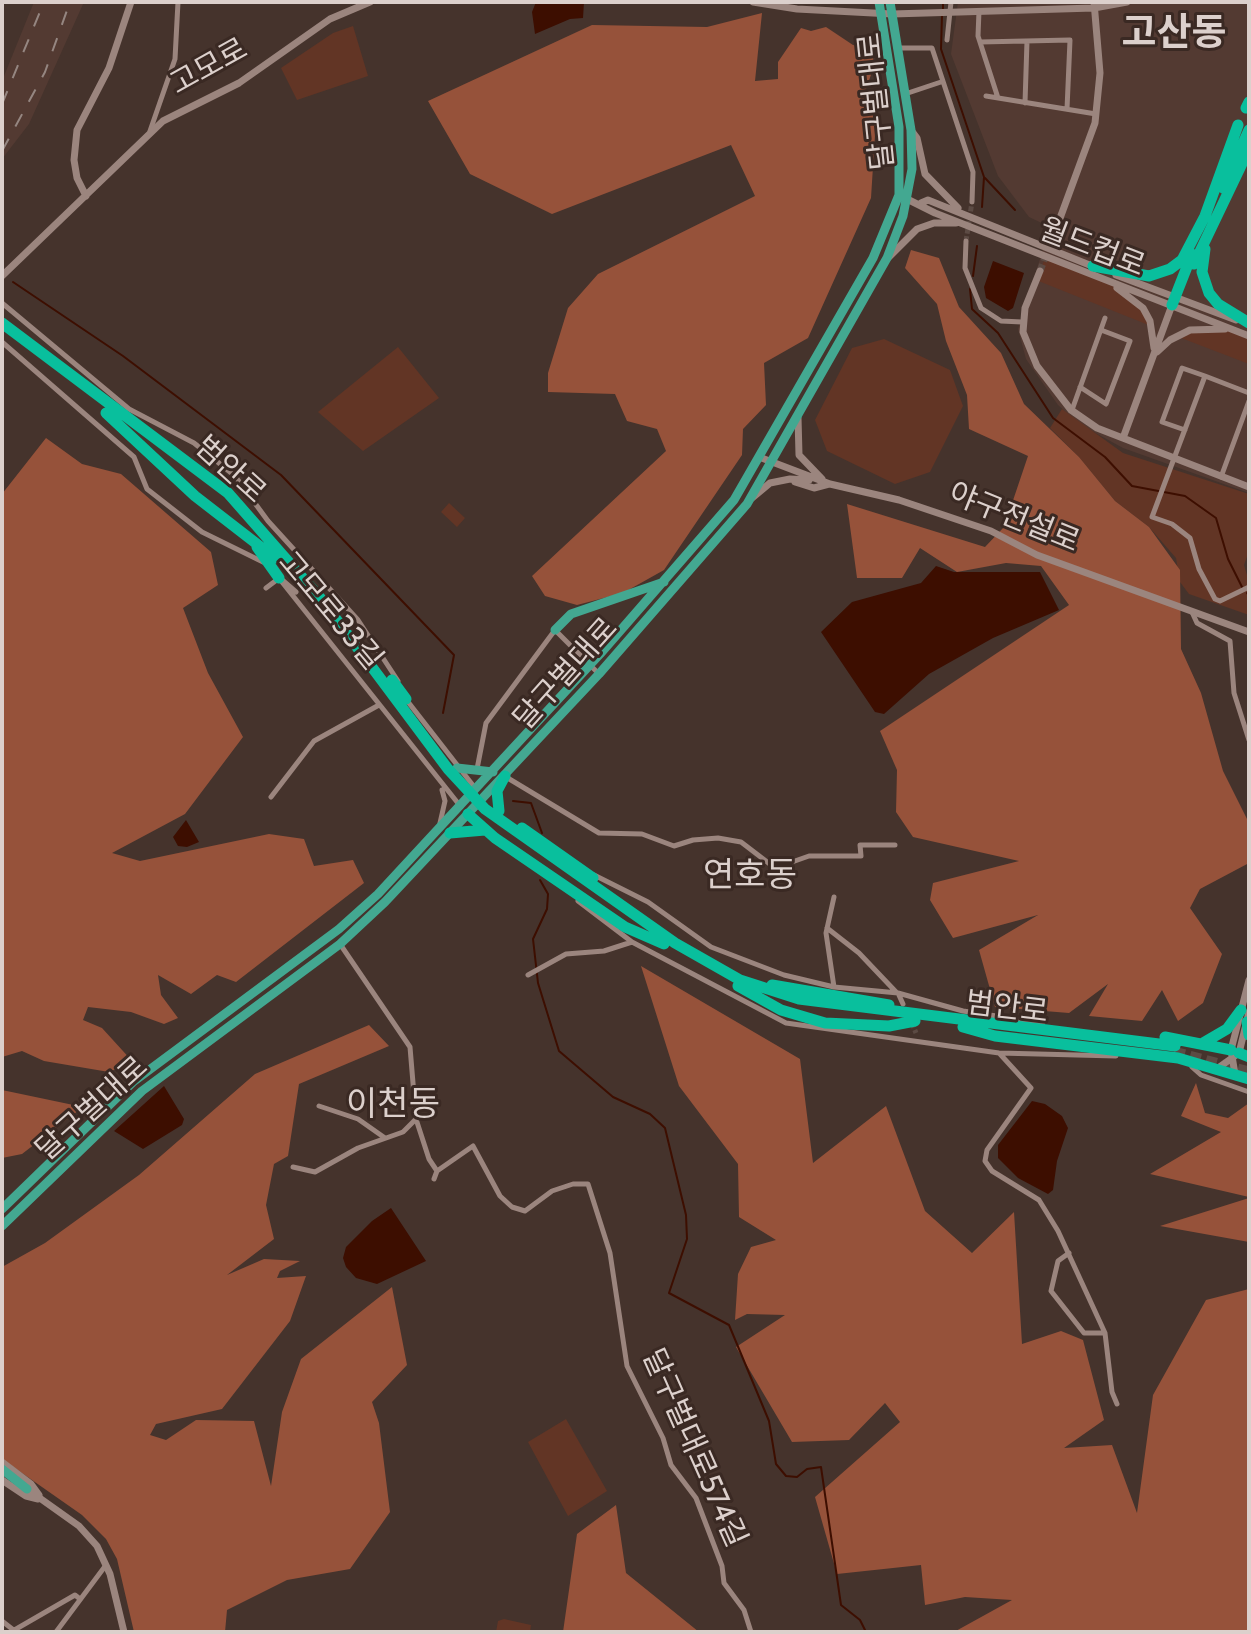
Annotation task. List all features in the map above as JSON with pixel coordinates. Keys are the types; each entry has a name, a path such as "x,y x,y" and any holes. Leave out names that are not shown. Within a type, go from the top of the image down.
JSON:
{"highway":[{"path":"1095,271 1149,276 1166,271 1182,260 1244,128"},
{"path":"1174,301 1244,128"},
{"path":"1183,281 1208,237 1249,149"},
{"path":"1208,237 1202,262 1206,286 1218,304 1249,324"},
{"name":"범안로","path":"2,323 144,447 195,496 247,534 305,590 461,795 501,831 666,941 739,983 914,1023 965,1024 1176,1049"},
{"name":"범안로","path":"2,331 211,478 321,599 385,697"},
{"path":"247,534 279,578"},
{"path":"269,540 280,545 328,596 406,699"},
{"path":"499,774 499,811"},
{"path":"480,794 499,811 637,909 666,941"},
{"path":"464,811 485,830 625,927 666,941"},
{"path":"450,833 485,830"},
{"path":"739,983 831,1002"},
{"path":"739,983 781,1010 825,1027 914,1023"},
{"path":"965,1024 998,1018 1043,1023 1176,1049 1249,1079"},
{"path":"1176,1049 1203,1043 1246,1020"},
{"path":"1203,1043 1237,1055"}],"main road":[{"path":"86,196 77,178 74,160 77,130 109,68 131,2"},
{"name":"고모로","path":"2,276 169,116 239,83 330,19 370,2"},
{"path":"753,2 797,9 886,14 1127,2"},
{"name":"달구벌대로","path":"2,1209 147,1070 339,929 464,811 599,674 697,565 750,500 887,258 912,169 911,130 897,48 879,2"},
{"name":"달구벌대로","path":"499,774 589,665 734,500 873,258 903,197 899,127 886,14 890,2"},
{"path":"1052,240 1091,139 1096,114 1100,73 1094,5"},
{"path":"911,130 917,138 925,174 966,214"},
{"name":"월드컵로","path":"903,197 921,203 935,213 1174,301 1249,324"},
{"name":"월드컵로","path":"921,203 928,200 966,214 1095,271"},
{"path":"935,213 934,209 946,207"},
{"path":"887,258 917,229 934,223 962,223"},
{"path":"1040,271 1022,322 1026,344 1037,366 1071,410 1097,428 1249,487"},
{"path":"1095,271 1134,298 1143,308 1152,332 1153,357"},
{"path":"1123,438 1174,301"},
{"name":"월드컵로","path":"1174,301 1249,336"},
{"path":"1153,357 1170,340 1190,330 1235,330"},
{"path":"798,416 799,455 828,483"},
{"name":"야구전설로","path":"759,457 771,465 899,500 991,531 1037,555 1249,632"},
{"path":"750,500 770,483 785,479 828,483"},
{"path":"555,630 571,614 664,582"},
{"path":"455,766 499,774"},
{"name":"달구벌대로","path":"2,1226 158,1079 340,944 450,833 464,811"},
{"path":"1235,1074 1246,1020 1249,980"},
{"path":"1218,1068 1237,1055 1246,1020"},
{"path":"2,1462 8,1476 26,1496 43,1500"},
{"path":"8,1476 86,1533 107,1564 124,1632"},
{"path":"8,1476 43,1500"}],"street":[{"path":"150,131 175,59 178,2"},
{"path":"947,40 951,2"},
{"path":"979,11 980,42 998,98"},
{"path":"980,42 1070,40 1067,109"},
{"path":"1025,103 1027,41"},
{"path":"897,48 932,48 973,172 972,202"},
{"path":"905,94 941,82"},
{"path":"986,96 1096,114"},
{"path":"160,104 169,116"},
{"path":"966,241 965,268 981,308 1001,321 1022,322"},
{"path":"2,303 129,409 194,443 235,476 268,521 358,620 393,668 406,699 455,766 480,794"},
{"path":"2,309 10,310"},
{"path":"1071,410 1105,318"},
{"path":"1080,387 1106,404 1130,341 1101,330"},
{"name":"고모로33길","path":"2,342 134,457 147,489 202,532 257,558 279,578 349,665 385,697 401,733 464,811"},
{"path":"1185,430 1162,422 1182,368 1249,393"},
{"path":"1205,376 1152,517 1172,524 1190,538 1199,569 1215,599 1220,601 1249,587"},
{"path":"1221,477 1249,401"},
{"path":"266,588 279,578"},
{"path":"1190,609 1197,623 1230,641 1234,693 1249,740"},
{"path":"555,630 599,674"},
{"name":"달구벌대로","path":"476,770 486,723 555,630"},
{"path":"271,797 314,741 385,697"},
{"path":"418,756 446,753"},
{"path":"417,854 443,819 439,783 450,779 455,766"},
{"path":"499,774 599,833 642,834 674,846 718,838 741,842 775,868 809,856 861,856 860,845 895,845"},
{"path":"537,867 632,942 786,1023 999,1053 1144,1056 1185,1062 1201,1075 1249,1092"},
{"path":"578,867 661,911 711,947 784,975 831,1002 898,993 963,1011 1043,1023"},
{"path":"825,1027 831,1002 827,928 834,897"},
{"path":"827,928 859,953 898,993 903,1004"},
{"path":"530,975 566,954 604,951 632,942"},
{"path":"340,944 410,1047 416,1119 429,1159 437,1171 434,1179"},
{"path":"914,1023 921,1042"},
{"path":"999,1053 1031,1088 987,1150 985,1161 992,1171 1039,1200 1069,1253 1105,1333 1112,1392 1117,1404"},
{"path":"319,1106 358,1119 386,1139"},
{"path":"293,1167 315,1172 358,1148 403,1132 416,1119"},
{"name":"달구벌대로574길","path":"437,1171 473,1146 500,1196 512,1207 525,1211 552,1191 573,1184 588,1184 610,1253 627,1366 663,1438 671,1465 696,1498 722,1566 724,1583 744,1610 751,1632"},
{"path":"1069,1253 1058,1261 1051,1291 1084,1333 1105,1333"},
{"path":"56,1632 107,1564"},
{"path":"2,1621 13,1631 75,1595 80,1599"}],"shaded area":[{"path":"34,2 84,2 29,124 2,159 2,81"},
{"path":"536,2 584,2 583,18 570,19 535,34 532,12"},
{"path":"958,2 1249,2 1249,493 1123,448 1079,424 1058,405 1026,359 1018,329 1050,227 1029,217 998,176 951,54"},
{"path":"762,13 755,81 778,79 778,62 801,28 811,31 826,27 853,45 872,48 874,66 864,95 876,119 871,198 808,338 764,363 766,405 743,429 742,455 664,570 623,593 577,605 545,596 532,576 666,451 657,429 627,421 615,394 548,392 548,373 568,308 598,274 755,196 731,145 552,214 470,174 428,101 592,25 707,27"},
{"path":"353,26 368,76 297,100 281,68 333,33"},
{"path":"911,250 939,258 959,307 1001,353 1024,404 1079,457 1115,501 1149,527 1180,570 1181,649 1201,693 1223,771 1248,821 1249,863 1200,889 1190,908 1222,954 1203,1003 1178,1021 1162,990 1142,1021 1089,1016 1108,984 1069,1013 995,1007 979,950 1038,915 953,938 930,900 933,883 1019,861 913,837 896,812 897,770 880,731 1069,605 1041,566 1006,563 957,572 920,548 902,578 857,578 847,504 985,547 1004,527 1028,456 969,429 967,395 946,341 937,304 905,268"},
{"path":"1046,256 1097,277 1134,298 1151,326 1036,280"},
{"path":"993,261 1024,273 1013,308 1008,311 986,298 984,287"},
{"path":"1190,330 1235,330 1249,336 1249,364 1176,336"},
{"path":"884,339 950,370 963,406 930,472 895,484 827,451 815,420 852,348"},
{"path":"398,347 439,398 363,451 318,412"},
{"path":"1062,409 1123,453 1249,494 1249,551 1244,565 1249,582 1249,615 1189,594 1180,582 1176,558 1149,527 1115,501 1050,428"},
{"path":"46,438 82,464 121,474 211,552 218,585 183,608 208,673 243,737 185,814 112,853 140,861 269,834 304,839 314,866 353,860 364,883 236,982 217,975 191,994 158,975 161,995 178,1018 164,1024 131,1012 88,1007 83,1020 102,1028 133,1062 109,1072 44,1061 22,1051 2,1057 2,494"},
{"path":"449,503 465,518 457,527 441,512"},
{"path":"936,566 954,572 1040,572 1059,610 993,638 929,674 884,714 875,712 821,632 852,602 921,583"},
{"path":"186,820 199,842 187,847 178,846 173,837"},
{"path":"641,966 800,1059 813,1163 886,1106 925,1211 972,1253 1014,1212 1022,1344 1061,1331 1083,1340 1104,1420 1064,1448 1112,1445 1137,1513 1153,1395 1206,1300 1249,1289 1249,1632 954,1632 1012,1600 965,1597 925,1605 921,1565 837,1574 815,1497 900,1422 885,1403 849,1440 792,1442 736,1347 785,1315 747,1314 735,1320 738,1274 751,1247 776,1240 739,1217 738,1164 679,1086"},
{"path":"369,1025 389,1046 299,1084 288,1156 274,1164 266,1205 274,1239 227,1275 264,1259 300,1261 280,1271 277,1278 306,1276 290,1321 222,1409 156,1424 150,1435 166,1440 196,1420 254,1421 271,1486 282,1412 301,1359 392,1287 407,1365 372,1402 379,1423 390,1512 350,1569 287,1580 227,1610 225,1632 134,1632 117,1559 106,1539 82,1515 2,1459 2,1267 45,1243 139,1175 255,1074"},
{"path":"1196,1083 1205,1113 1228,1118 1249,1103 1249,1197 1150,1174 1221,1132 1181,1116"},
{"path":"164,1086 184,1119 182,1125 143,1149 114,1131"},
{"path":"2,1090 83,1107 22,1154 2,1158"},
{"path":"1032,1101 1045,1104 1062,1116 1068,1128 1057,1161 1053,1190 1048,1194 1018,1178 998,1158 998,1145"},
{"path":"1249,1198 1249,1242 1160,1226"},
{"path":"391,1208 426,1261 377,1284 356,1278 343,1258 346,1247 372,1221"},
{"path":"566,1419 607,1491 568,1516 528,1442"},
{"path":"616,1505 626,1573 699,1632 563,1632 577,1534"},
{"path":"504,1619 531,1625 530,1632 496,1632 498,1621"}],"waterway":[{"path":"943,2 943,9"},
{"path":"942,15 941,49 984,177 982,207"},
{"path":"985,178 1015,210"},
{"path":"973,276 977,246"},
{"path":"13,282 123,356 281,475 454,655 443,713"},
{"path":"970,289 972,309 998,333 1053,418 1105,457 1132,486 1185,496 1216,518 1228,559 1242,587"},
{"path":"1249,699 1249,723"},
{"path":"513,801 531,803 542,833"},
{"path":"540,880 548,894 547,909 533,939 538,983 559,1051 613,1097 650,1114 665,1128 686,1215 687,1239 669,1293 729,1325 769,1421 776,1464 786,1476 797,1477 807,1469 821,1467 841,1605 860,1620 866,1632"}],"tunnel":[{"path":"966,241 972,202"},
{"path":"1040,271 1052,240"},
{"path":"912,1023 916,1033"},
{"path":"1174,1052 1249,1072"}],"railway":[{"path":"2,104 44,2"},
{"path":"2,151 45,72 70,2"}],"district":[{"name":"고산동","path":"1174,34"},
{"name":"연호동","path":"750,876"},
{"name":"이천동","path":"393,1105"}]}
